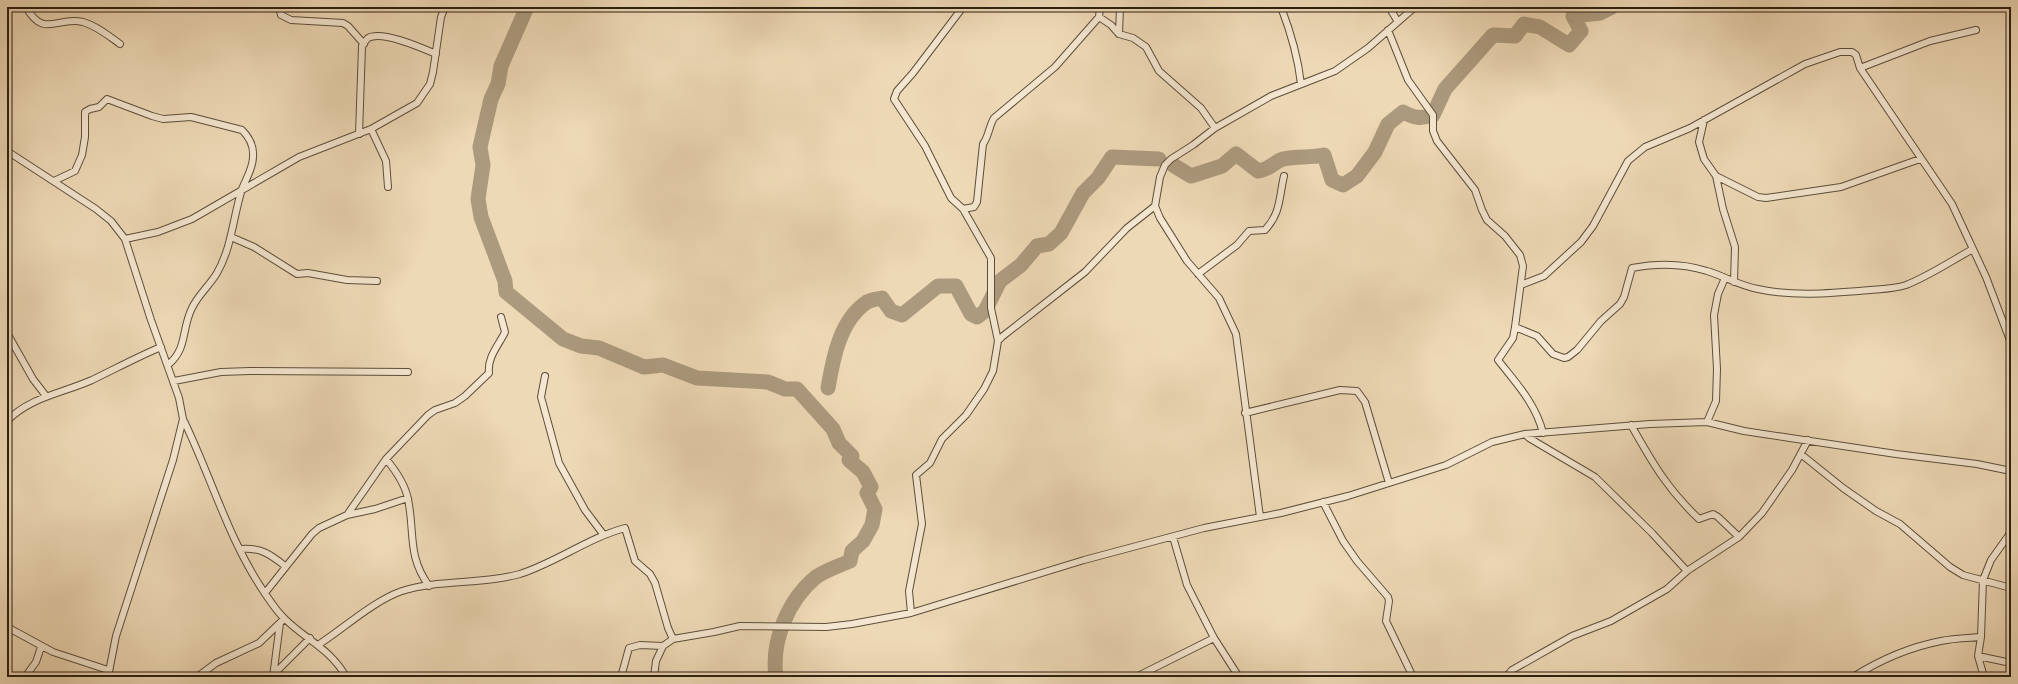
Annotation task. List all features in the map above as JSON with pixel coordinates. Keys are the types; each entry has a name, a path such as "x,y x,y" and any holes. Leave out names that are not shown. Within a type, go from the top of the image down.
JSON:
{"street":[{"path":"26,7 32,18 40,23 82,22 93,25 120,44"},
{"path":"279,7 281,15 291,20 343,22 364,44"},
{"path":"125,239 177,226 299,157 371,129 417,103 430,84 444,7"},
{"path":"911,613 910,591 922,524 916,475 930,463 942,439 966,416 984,389 993,370 998,341 990,299 991,258 963,209 951,198 925,146 894,99 897,91 962,7"},
{"path":"963,209 974,207 977,202 983,144 986,140 990,124 994,118 1055,67 1099,17 1100,7"},
{"path":"1119,34 1120,7"},
{"path":"1281,7 1291,34 1299,65 1301,84"},
{"path":"1389,7 1398,22"},
{"path":"1260,517 1245,413 1236,334 1219,298 1187,261 1160,218 1155,206 1160,177 1165,165 1171,159 1193,145 1215,128 1271,96 1335,71 1368,48 1415,7"},
{"path":"1099,17 1111,25 1119,34 1134,38 1146,46 1159,70 1201,108 1215,128"},
{"path":"1388,30 1408,80 1433,115 1433,131 1437,141 1475,190 1487,220 1505,236 1520,255 1523,266 1513,338 1498,360 1526,395 1540,419 1544,433"},
{"path":"1860,68 1930,41 1976,30"},
{"path":"359,134 364,44 370,37 400,40 436,54"},
{"path":"1521,285 1544,276 1581,242 1593,226 1628,161 1636,152 1645,146 1738,103 1771,82 1805,64 1840,52 1852,52 1856,55 1860,68 1920,159 1952,204 1986,277 2011,343"},
{"path":"54,181 73,174 77,168 85,137 85,112 99,107 104,100 110,99 163,119 192,117 242,130 251,142 253,159 242,189 231,237 217,273 193,306 185,329 180,354 168,365"},
{"path":"1704,120 1699,142 1704,160 1716,176 1723,209 1735,247 1734,282"},
{"path":"371,129 386,161 388,187"},
{"path":"7,151 96,209 111,221 125,239 174,382 183,419 211,488 247,565 282,621 310,638 333,659 346,677"},
{"path":"1716,176 1758,197 1766,198 1842,187 1920,159"},
{"path":"1198,274 1237,245 1249,231 1265,230 1271,224 1280,205 1284,176"},
{"path":"998,341 1085,272 1127,228 1155,206"},
{"path":"231,237 254,247 297,274 308,273 347,280 377,281"},
{"path":"1515,327 1537,336 1553,354 1564,358 1577,350 1601,320 1620,304 1624,297 1632,268 1668,264 1706,270 1758,290 1797,293 1839,293 1894,288 1907,284 1973,249"},
{"path":"1707,422 1716,401 1717,369 1714,315 1718,294 1725,278"},
{"path":"347,515 386,459 428,415 435,410 455,403 466,396 489,373 489,363 505,332 501,317"},
{"path":"7,333 33,379 46,396"},
{"path":"7,421 29,404 92,379 132,359 161,347"},
{"path":"174,382 221,372 250,370 408,372"},
{"path":"545,376 541,397 559,463 585,510 603,534"},
{"path":"1245,413 1340,390 1357,391 1366,402 1389,483"},
{"path":"108,677 108,670 129,594 173,460 183,419"},
{"path":"654,677 656,661 663,646 673,639 740,626 826,627 852,624 911,613 1084,560 1204,528 1260,517 1323,502 1389,483 1446,464 1492,442 1524,434 1707,422 1744,431 1896,454 1977,464 2011,471"},
{"path":"1631,426 1659,474 1679,500 1699,519 1713,514 1718,517 1739,537"},
{"path":"1524,434 1595,477 1652,533 1687,571"},
{"path":"1506,677 1512,670 1572,636 1611,621 1668,589 1687,571 1739,537 1762,513 1802,455 1808,440"},
{"path":"1802,455 1843,488 1876,511 1900,524 1950,567 1963,575 2011,588"},
{"path":"386,459 398,474 408,498 416,562 420,573 429,586"},
{"path":"264,593 312,534 319,528 347,515 375,509 408,498"},
{"path":"1323,502 1343,541 1357,561 1388,597 1389,601 1386,621 1413,677"},
{"path":"318,645 342,630 382,599 403,590 486,581 519,574 583,547 603,534 625,528 635,561 650,574 655,583 668,628 673,639"},
{"path":"1984,677 1978,656 1981,637 1982,580 1991,560 2011,532"},
{"path":"1173,537 1187,585 1214,638 1239,677"},
{"path":"240,549 258,549 265,551 285,566"},
{"path":"274,675 282,621"},
{"path":"197,677 216,663 259,643 282,621"},
{"path":"7,627 41,647 108,670"},
{"path":"1853,677 1873,666 1909,650 1941,641 1981,637"},
{"path":"274,675 310,638"},
{"path":"1136,677 1214,638"},
{"path":"621,677 629,648 640,645 663,646"},
{"path":"25,677 36,662 41,647"},
{"path":"1978,656 2011,662"}],"waterway":[{"path":"527,7 501,66 498,84 491,99 480,147 483,165 478,199 481,217 505,281 506,292 563,339 581,346 599,348 644,367 663,365 697,378 768,382 785,389 797,389 833,429 839,443 852,456 849,460 863,472 871,487 867,493 875,509 872,525 863,541 852,551 850,561 828,570 816,577 797,597 790,609 779,636 776,649 776,677"},
{"path":"1173,165 1191,176 1222,166 1236,154 1258,171 1266,169 1283,159 1324,155 1332,180 1343,185 1357,176 1375,152 1388,124 1403,112 1411,116 1418,117 1433,115 1445,89 1493,35 1515,36 1524,24 1540,27 1569,45 1581,31 1573,16 1600,13 1612,7"},
{"path":"828,388 832,364 839,340 850,319 867,302 882,298 891,311 902,315 938,286 956,286 971,314 977,317 985,311 1000,281 1021,265 1037,246 1049,244 1061,233 1083,193 1098,178 1112,157 1159,159"}]}
